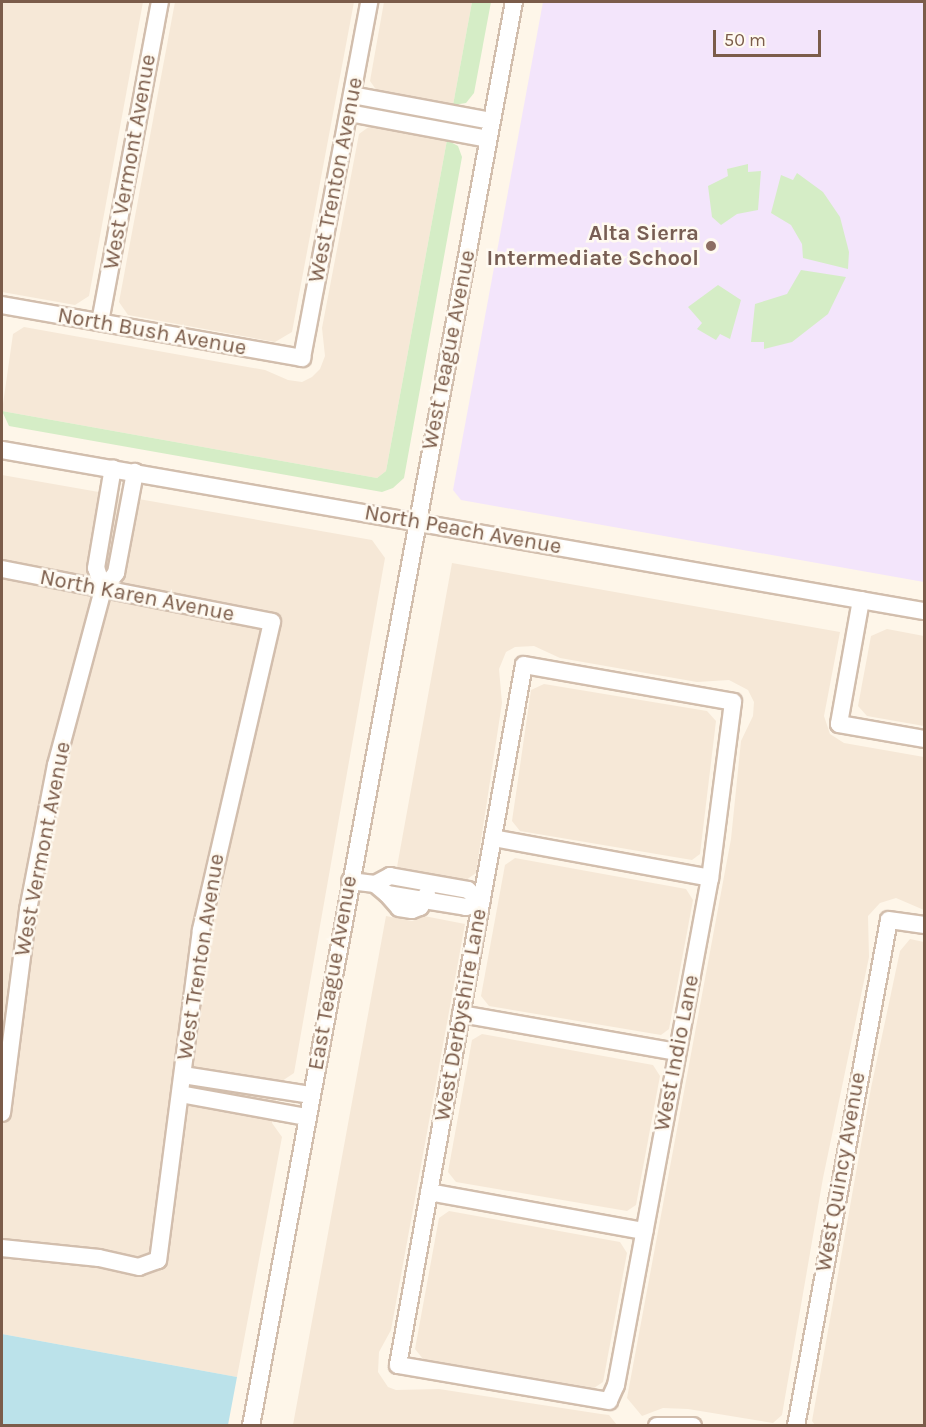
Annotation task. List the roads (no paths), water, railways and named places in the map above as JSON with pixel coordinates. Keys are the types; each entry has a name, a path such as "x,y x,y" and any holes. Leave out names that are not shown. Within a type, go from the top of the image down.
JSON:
{"street":[{"name":"West Vermont Avenue","path":"100,322 160,2"},
{"name":"West Trenton Avenue","path":"302,358 369,2"},
{"name":"West Teague Avenue","path":"417,521 514,2"},
{"path":"352,95 491,121"},
{"path":"348,113 488,139"},
{"name":"North Bush Avenue","path":"2,307 302,358"},
{"name":"North Peach Avenue","path":"2,450 924,611"},
{"name":"West Vermont Avenue","path":"103,588 96,568 113,468"},
{"name":"West Vermont Avenue","path":"2,1113 28,910 56,765 103,588 116,573 135,472"},
{"name":"East Teague Avenue","path":"251,1425 417,521"},
{"name":"North Karen Avenue","path":"2,569 272,622"},
{"path":"861,600 839,724 924,739"},
{"name":"West Trenton Avenue","path":"2,1248 99,1258 139,1267 158,1260 201,930 272,622"},
{"name":"West Derbyshire Lane","path":"609,1401 398,1365 524,665 733,702"},
{"name":"West Indio Lane","path":"609,1401 616,1385 710,879 733,702"},
{"path":"493,838 710,879"},
{"path":"350,880 381,889 426,900 466,907 481,902 468,890 390,876 381,889"},
{"path":"426,900 428,883"},
{"name":"West Quincy Avenue","path":"796,1425 889,920 924,925"},
{"path":"461,1014 677,1053"},
{"path":"183,1075 311,1095"},
{"path":"180,1094 307,1117"},
{"path":"429,1192 644,1231"},
{"path":"657,1425 693,1425"}],"water":[{"path":"2,1334 237,1377 228,1425 2,1425"}],"place":[{"name":"Alta Sierra Intermediate School","path":"711,246"}]}
